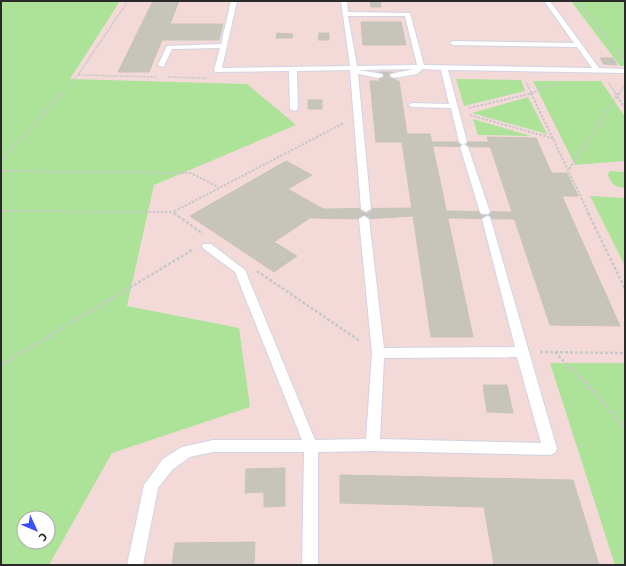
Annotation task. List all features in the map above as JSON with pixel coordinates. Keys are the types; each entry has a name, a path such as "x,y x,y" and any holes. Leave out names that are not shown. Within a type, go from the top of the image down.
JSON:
{"lane":[{"path":"234,1 218,70 444,67 625,71"},
{"path":"344,1 353,68 378,353 374,445"},
{"path":"547,1 597,70"},
{"path":"345,14 408,14 421,67"},
{"path":"453,43 578,45"},
{"path":"162,65 169,47 224,46"},
{"path":"394,76 414,72 421,67"},
{"path":"135,565 150,485 168,464 187,451 213,446 374,445 550,449 522,352 486,215 464,144 444,67"},
{"path":"353,68 359,72 379,76"},
{"path":"293,69 294,109"},
{"path":"412,105 455,108"},
{"path":"202,242 240,270 310,446 310,565"},
{"path":"378,353 522,352"}],"path":[{"path":"1,161 78,74 128,1"},
{"path":"578,1 625,62"},
{"path":"524,78 569,169 625,289"},
{"path":"455,108 532,92 558,83 566,83"},
{"path":"608,83 614,83"},
{"path":"620,83 625,83"},
{"path":"569,169 625,83"},
{"path":"617,96 625,108"},
{"path":"455,108 554,139"},
{"path":"1,211 173,212 218,187 357,116"},
{"path":"1,171 190,173 218,187"},
{"path":"1,365 202,242 173,212"},
{"path":"255,270 378,353"},
{"path":"522,352 625,352"},
{"path":"555,352 598,395 625,428"}],"shaded area":[{"path":"9,1 571,1 625,74 625,565 1,565"}],"green space":[{"path":"1,1 120,1 70,79 247,84 296,125 154,185 127,306 239,328 250,407 112,453 49,565 1,565"},
{"path":"571,1 625,1 625,66 620,66"},
{"path":"456,79 521,80 525,91 464,106"},
{"path":"533,81 601,81 625,117 625,161 575,165"},
{"path":"528,97 547,134 472,113"},
{"path":"473,119 531,136 478,135"},
{"path":"610,171 625,172 625,188 616,186 612,182 608,174"},
{"path":"590,196 625,198 625,266"},
{"path":"550,363 625,363 625,565 615,565"}],"building":[{"path":"153,1 179,1 170,24 223,24 219,40 162,40 149,72 118,72"},
{"path":"370,1 380,1 381,7 371,7"},
{"path":"361,22 401,22 406,45 363,45"},
{"path":"277,33 293,34 292,38 276,38"},
{"path":"319,33 329,33 329,40 318,40"},
{"path":"600,58 613,58 617,65 604,64"},
{"path":"378,72 393,72 396,81 380,81"},
{"path":"370,81 399,81 407,134 430,134 473,337 431,337 402,142 376,142"},
{"path":"308,100 322,100 322,109 308,109"},
{"path":"487,137 536,138 620,326 550,325"},
{"path":"431,142 489,142 490,147 432,146"},
{"path":"286,161 312,175 288,189 323,209 274,242 297,256 274,272 190,216"},
{"path":"552,173 567,173 578,196 562,196"},
{"path":"412,208 413,216 364,219 311,218 323,209"},
{"path":"446,211 512,212 514,219 448,218"},
{"path":"483,385 507,385 513,413 487,412"},
{"path":"285,468 285,506 264,507 264,492 245,493 246,469"},
{"path":"340,475 573,480 599,565 494,565 484,507 340,503"},
{"path":"255,542 254,565 172,565 175,543"}]}
